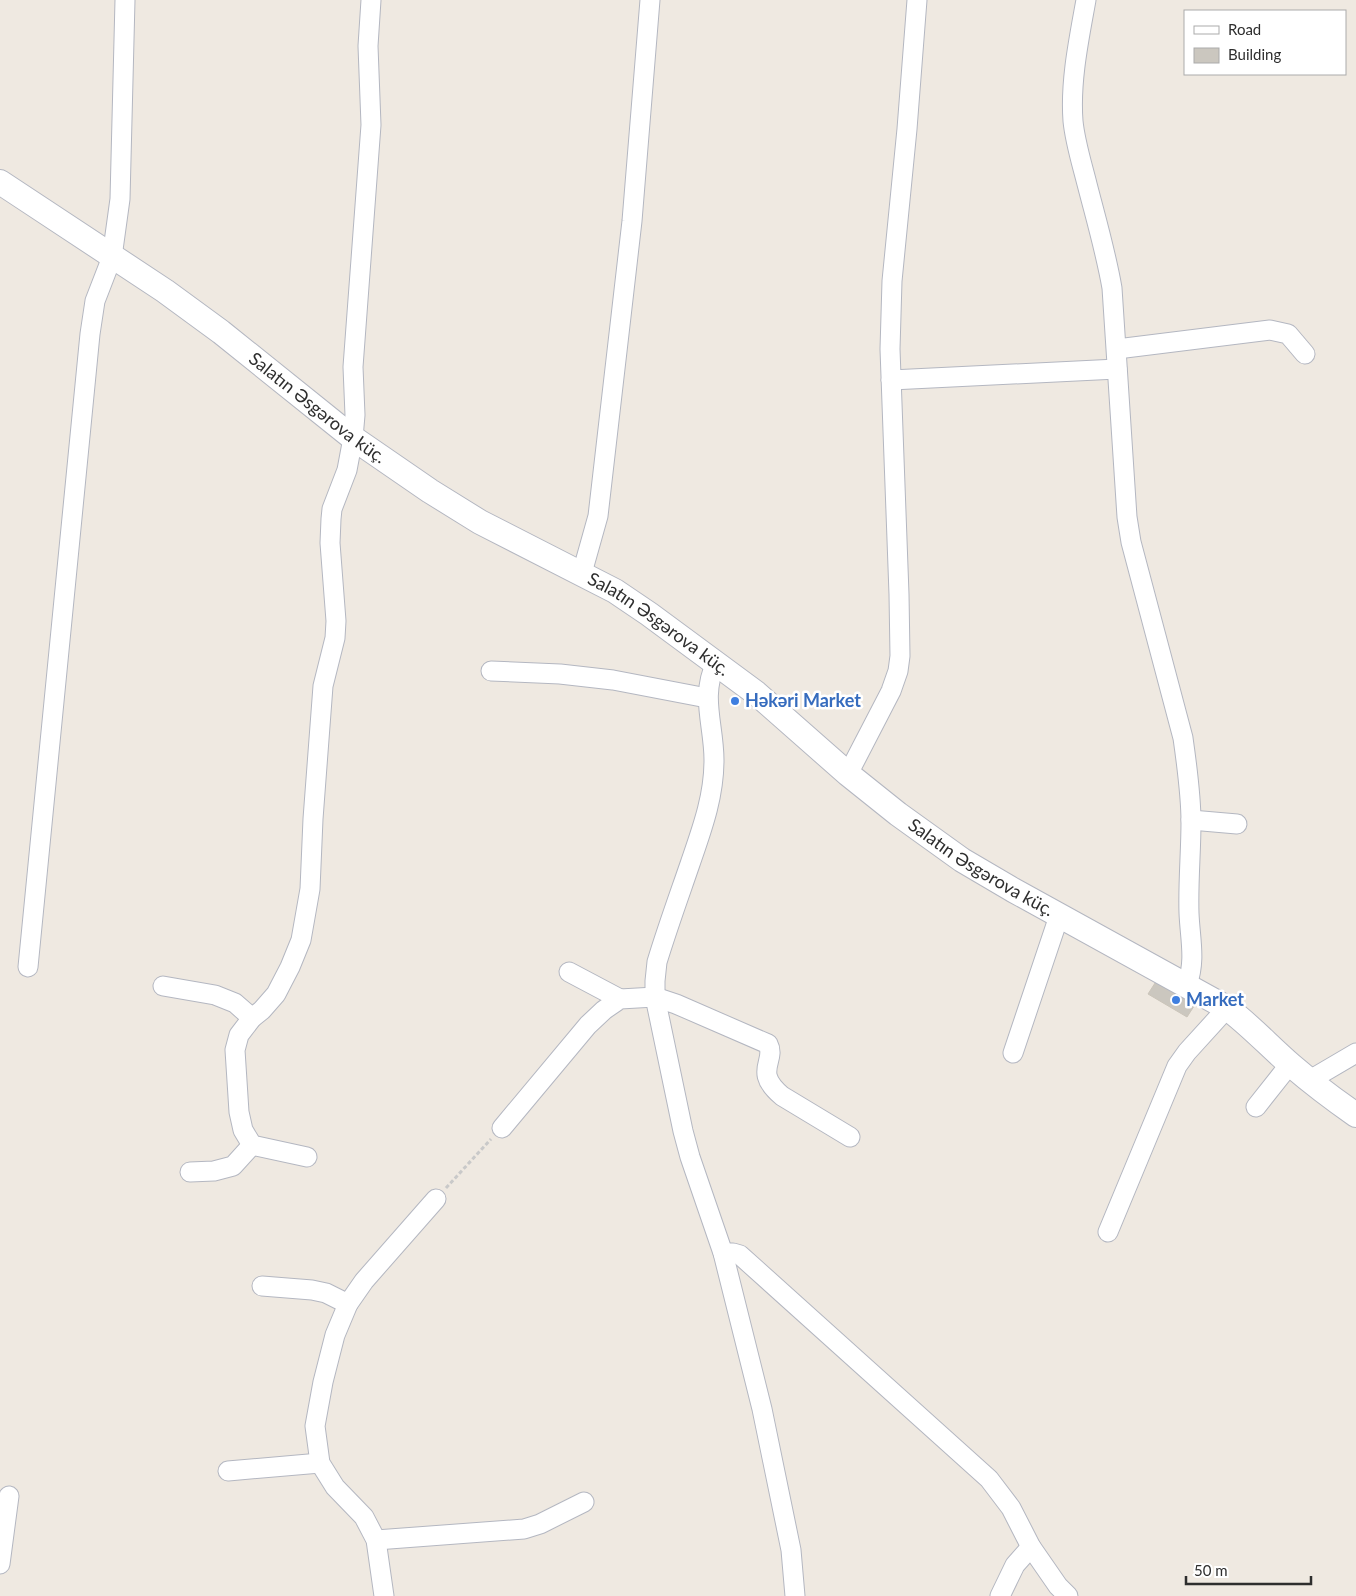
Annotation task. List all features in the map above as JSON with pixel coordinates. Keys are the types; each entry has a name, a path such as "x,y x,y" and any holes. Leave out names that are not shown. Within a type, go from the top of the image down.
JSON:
{"street":[{"path":"28,967 90,334 95,301 112,256 120,200 125,0"},
{"path":"306,1156 252,1145 243,1130 238,1112 235,1050 238,1035 276,994 290,967 301,940 310,889 323,686 336,638 330,543 331,519 332,510 347,470 355,415 353,366 371,125 368,46 372,0"},
{"path":"582,573 598,516 632,221 650,0"},
{"path":"848,774 891,691 898,671 900,656 890,348 892,281 917,0"},
{"path":"1086,0 1078,44 1073,121 1112,288 1127,518 1131,542 1182,738 1186,762 1191,820 1189,914 1193,959 1192,972 1187,985"},
{"name":"Salatın Əsgərova küç.","path":"0,182 165,291 221,332 353,438 456,508 615,591 650,614 756,693 848,774 898,814 962,860 1059,916 1227,1008 1243,1020 1290,1064 1356,1115"},
{"path":"1117,349 1270,330 1288,334 1305,354"},
{"path":"890,380 1118,369"},
{"path":"716,663 711,674 707,698 714,758 712,793 704,825 658,962 654,981 655,997 683,1131 723,1253 742,1326 791,1550 795,1596"},
{"path":"491,671 560,674 613,680 707,698"},
{"path":"1191,820 1238,824"},
{"path":"1013,1053 1059,916"},
{"path":"569,972 620,999 655,997 676,1004 768,1044 770,1048 766,1074 774,1089 782,1096 850,1137"},
{"path":"163,986 215,995 235,1003 252,1018"},
{"path":"502,1128 588,1026 604,1010 620,999"},
{"path":"1108,1232 1178,1066 1187,1052 1227,1008"},
{"path":"1310,1080 1356,1053"},
{"path":"1256,1107 1290,1064"},
{"path":"190,1172 214,1171 233,1166 252,1145"},
{"path":"384,1596 376,1540 364,1518 335,1487 320,1463 315,1426 323,1382 335,1336 348,1304 364,1281 436,1200"},
{"path":"723,1253 740,1255 989,1479 1011,1508 1031,1547 1058,1586 1068,1596"},
{"path":"262,1286 312,1290 326,1293 348,1304"},
{"path":"228,1472 320,1463"},
{"path":"0,1564 9,1496"},
{"path":"376,1540 524,1528 540,1524 584,1502"},
{"path":"1000,1596 1014,1565 1031,1547"}],"path":[{"path":"436,1200 502,1128"}],"building":[{"path":"1157,980 1196,1003 1187,1017 1148,994"}],"place":[{"name":"Həkəri Market","path":"735,701"},
{"name":"Market","path":"1176,1000"}]}
